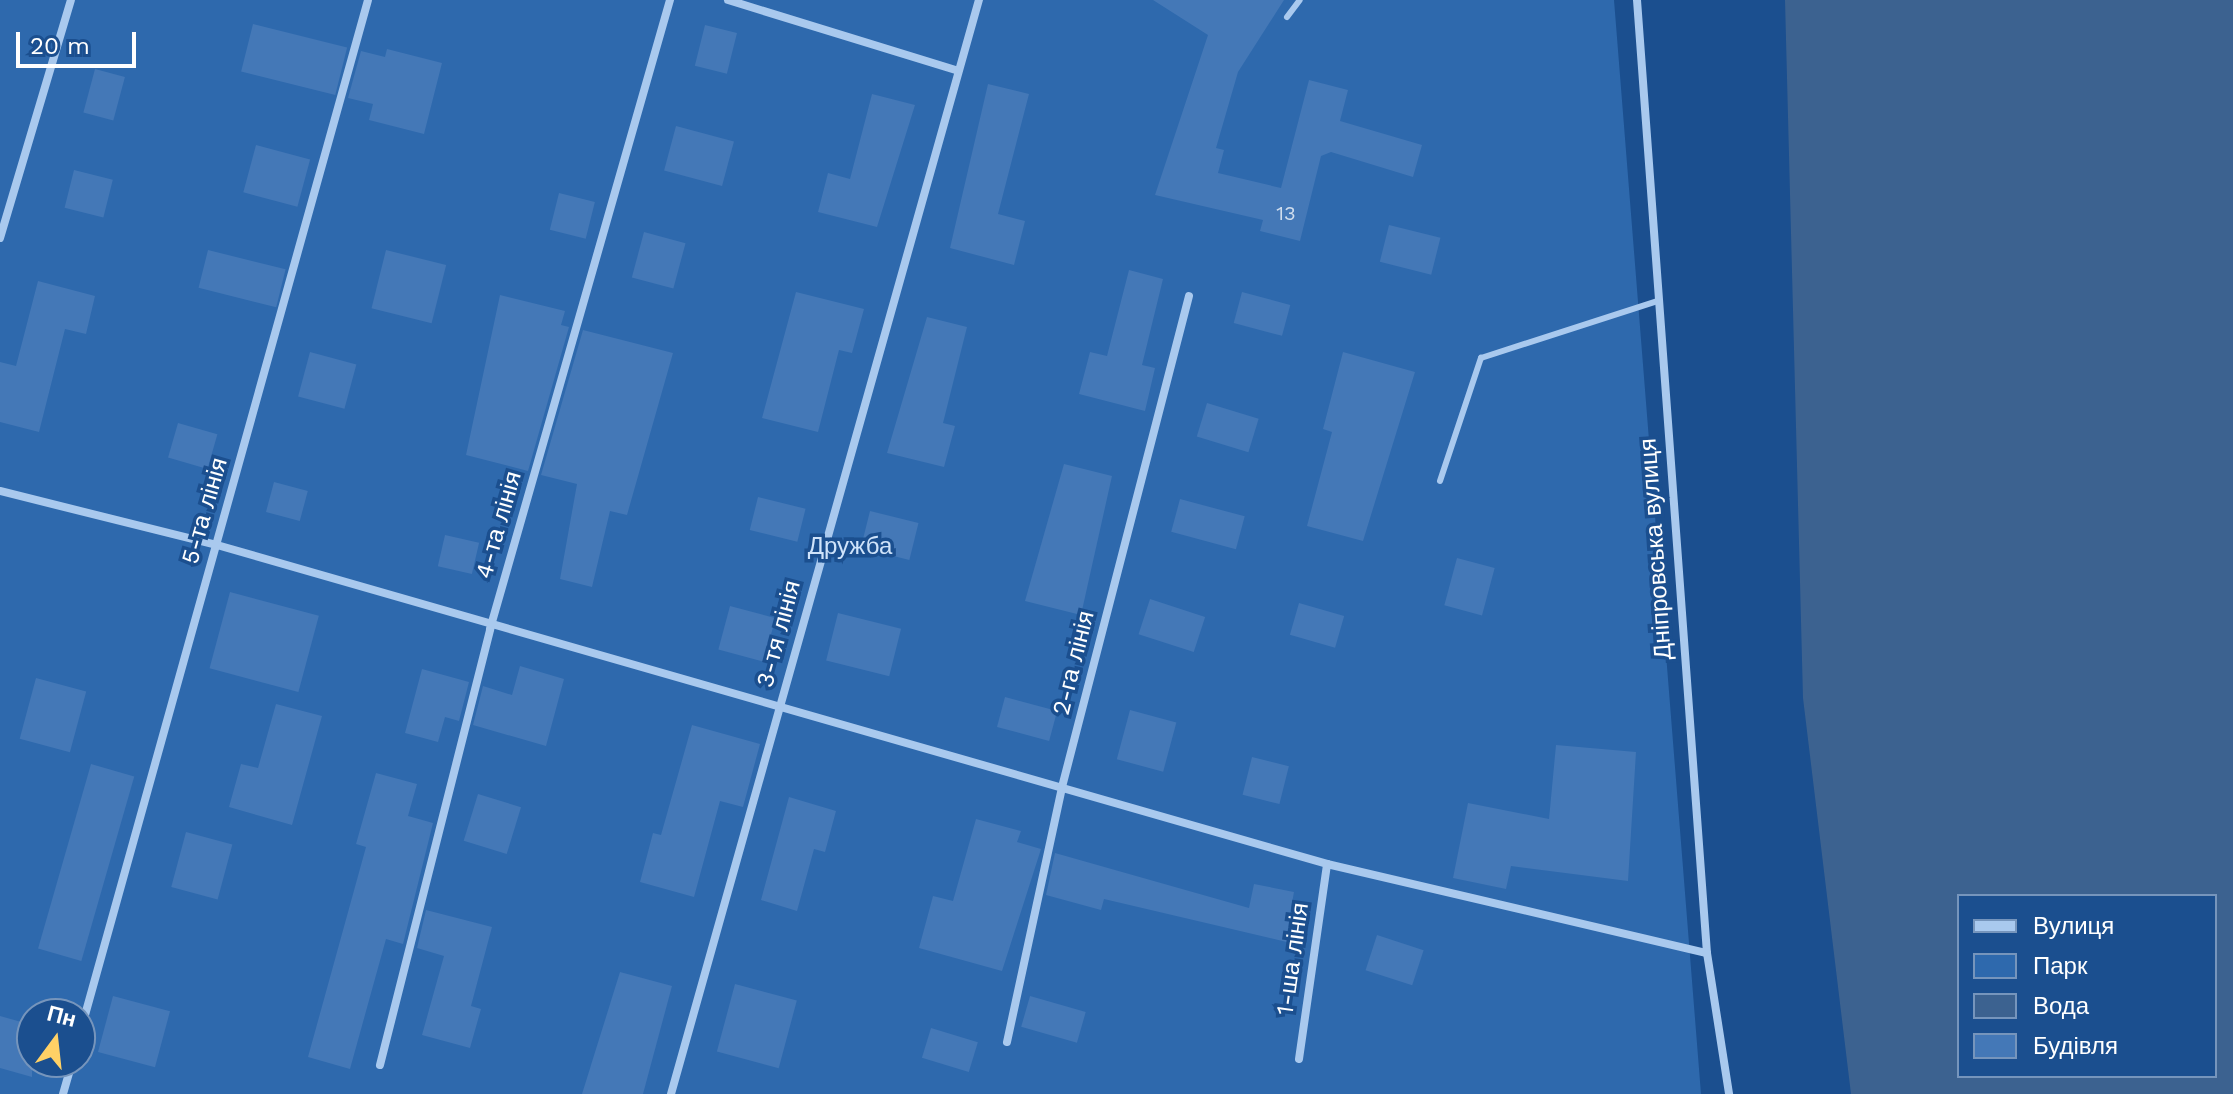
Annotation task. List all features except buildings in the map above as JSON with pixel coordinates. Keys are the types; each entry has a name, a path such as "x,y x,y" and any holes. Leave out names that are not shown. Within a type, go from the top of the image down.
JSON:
{"street":[{"path":"0,238 71,0"},
{"name":"5-та лінія","path":"90,998 368,0"},
{"name":"4-та лінія","path":"380,1065 490,629 670,0"},
{"path":"728,0 956,70"},
{"name":"3-тя лінія","path":"671,1094 956,70 979,0"},
{"name":"Дніпровська вулиця","path":"1637,0 1707,953 1729,1094"},
{"name":"2-га лінія","path":"1007,1042 1062,787 1189,296"},
{"path":"0,491 217,545 490,629 779,712 1062,787 1327,864 1707,953"},
{"name":"1-ша лінія","path":"1299,1059 1327,864"}],"lane":[{"path":"1287,17 1300,0"},
{"path":"1440,481 1481,358 1658,301"}],"green space":[{"name":"Дружба","path":"0,0 1614,0 1701,1094 0,1094"}],"water":[{"path":"1785,0 2233,0 2233,1094 1851,1094 1803,698"}]}
